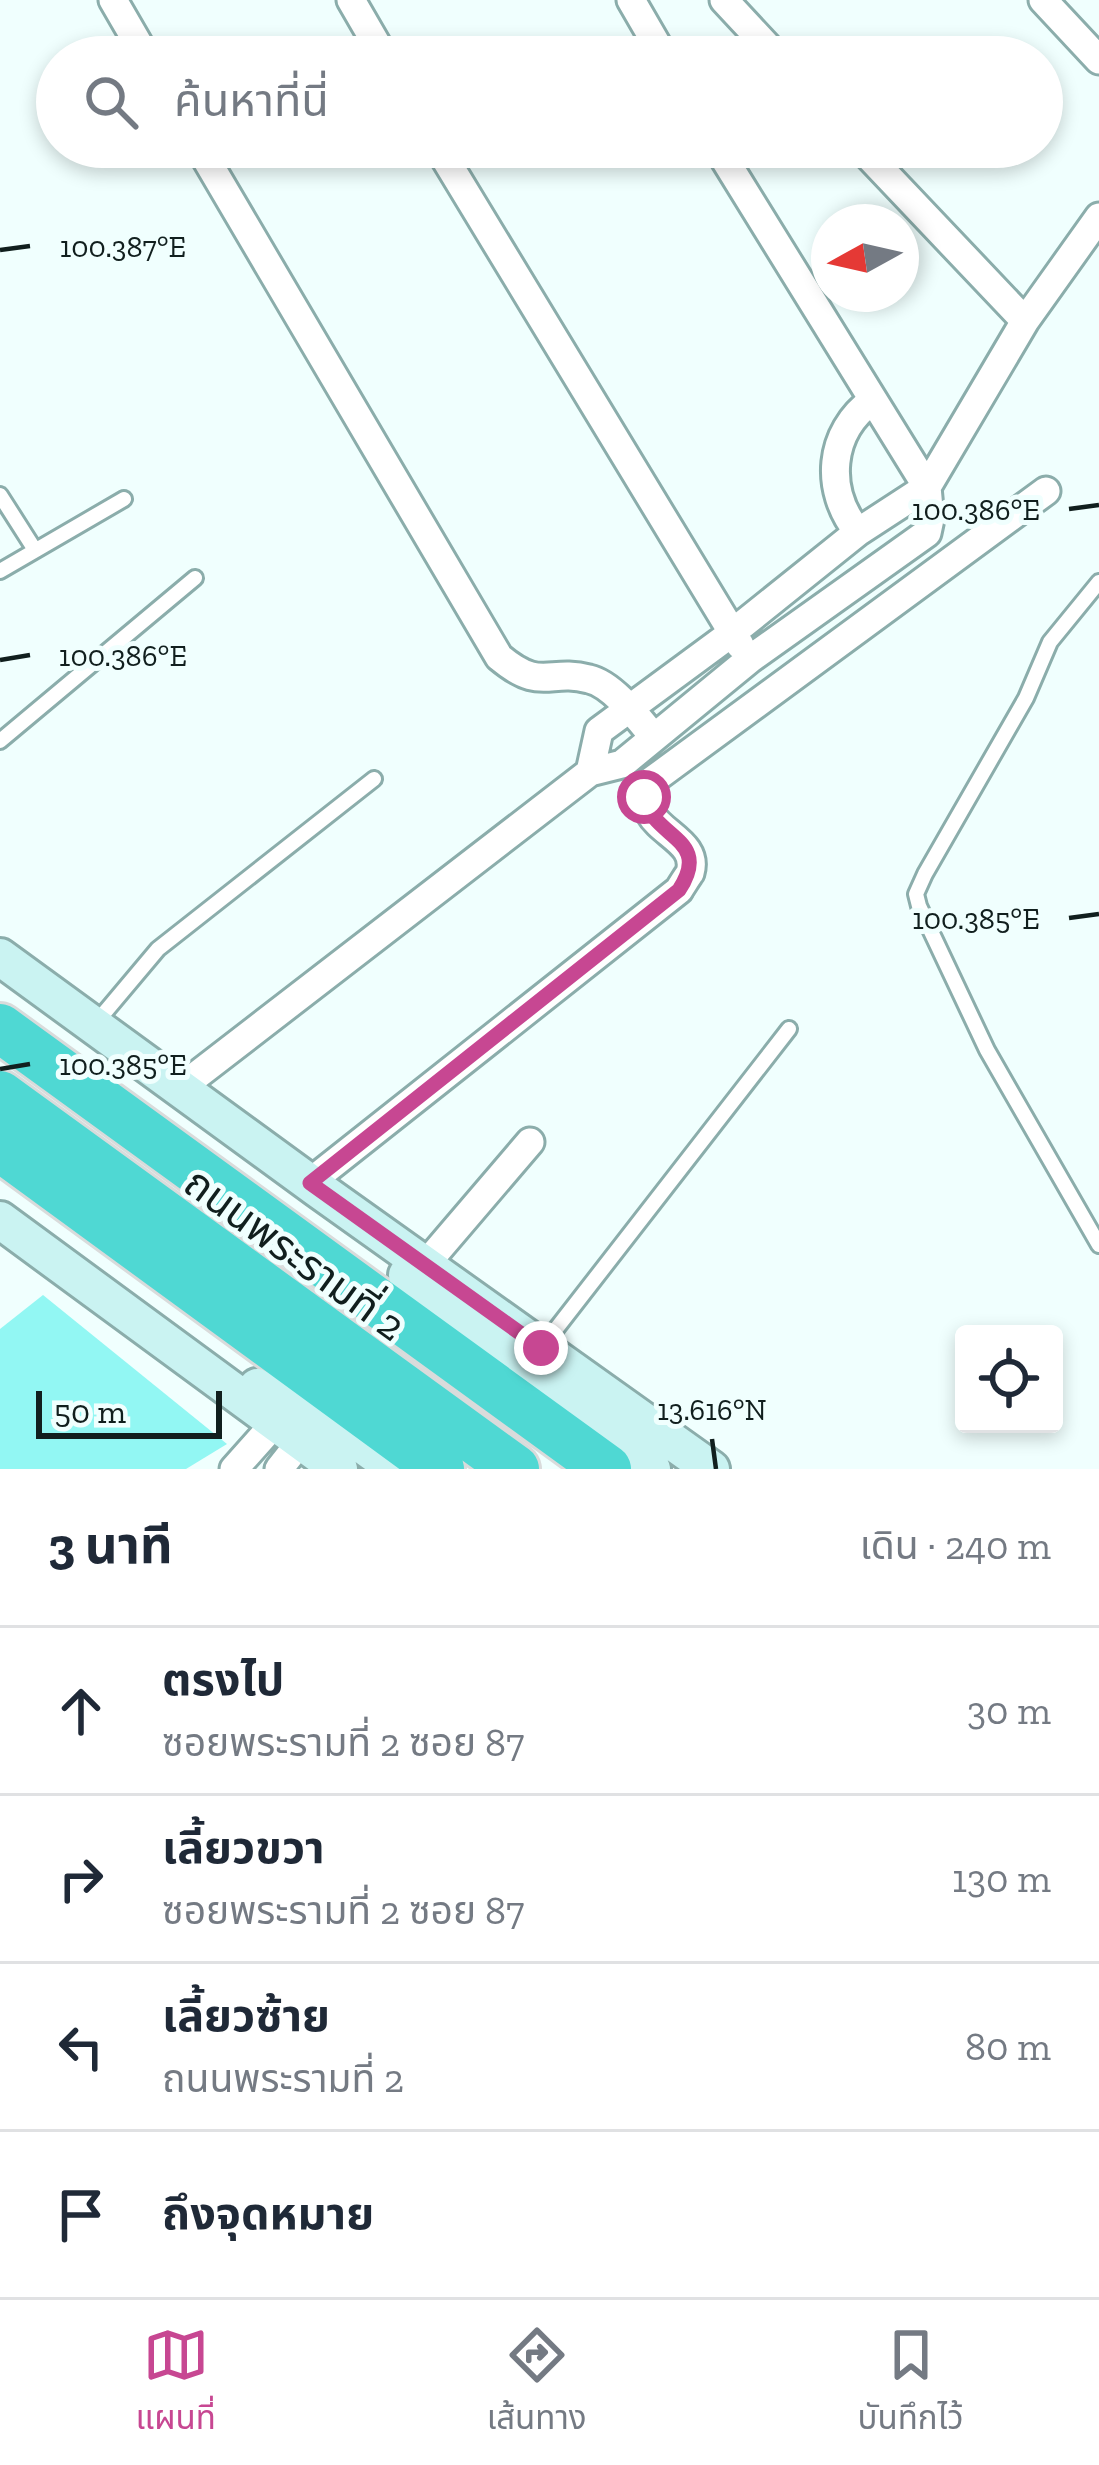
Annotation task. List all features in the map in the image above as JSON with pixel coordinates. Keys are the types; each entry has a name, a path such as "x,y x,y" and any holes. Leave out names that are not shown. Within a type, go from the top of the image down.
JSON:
{"highway":[{"path":"0,1028 607,1469"},
{"name":"ถนนพระรามที่ 2","path":"0,1040 591,1469"},
{"path":"0,1095 514,1469"},
{"name":"ถนนพระรามที่ 2","path":"0,1147 440,1469"}],"main road":[{"name":"ถนนพระรามที่ 2","path":"0,957 711,1469"},
{"path":"314,1186 448,1314 652,1469"},
{"path":"0,1220 179,1349 285,1444 339,1469"},
{"path":"179,1349 339,1428 396,1469"}],"street":[{"path":"113,0 134,36"},
{"path":"351,0 372,36"},
{"path":"632,0 652,36"},
{"path":"724,0 757,36"},
{"path":"1043,0 1099,60"},
{"path":"211,168 499,657 535,679 593,679 629,707 653,736"},
{"path":"450,168 749,659"},
{"path":"179,1089 590,772 622,764 749,659 927,533 927,487 730,168"},
{"path":"880,168 1025,322"},
{"path":"590,772 599,731 858,532 927,487 1025,322 1099,217"},
{"path":"858,532 840,502 835,475 838,447 856,412 873,400"},
{"path":"314,1186 679,890 690,874 691,859 646,810 644,797 650,782 1046,491"},
{"path":"425,1265 530,1142"},
{"path":"234,1469 285,1444"}],"lane":[{"path":"0,495 35,550"},
{"path":"0,571 124,499"},
{"path":"0,741 195,578"},
{"path":"1099,583 1050,642 1026,698 916,894 987,1050 1099,1245"},
{"path":"94,1025 158,950 374,779"},
{"path":"541,1348 788,1029"}],"shaded area":[{"path":"43,1295 227,1444 186,1469 0,1469 0,1329"}],"route":[{"path":"541,1348 310,1183 679,890 690,874 691,859 646,810 644,797"}]}
